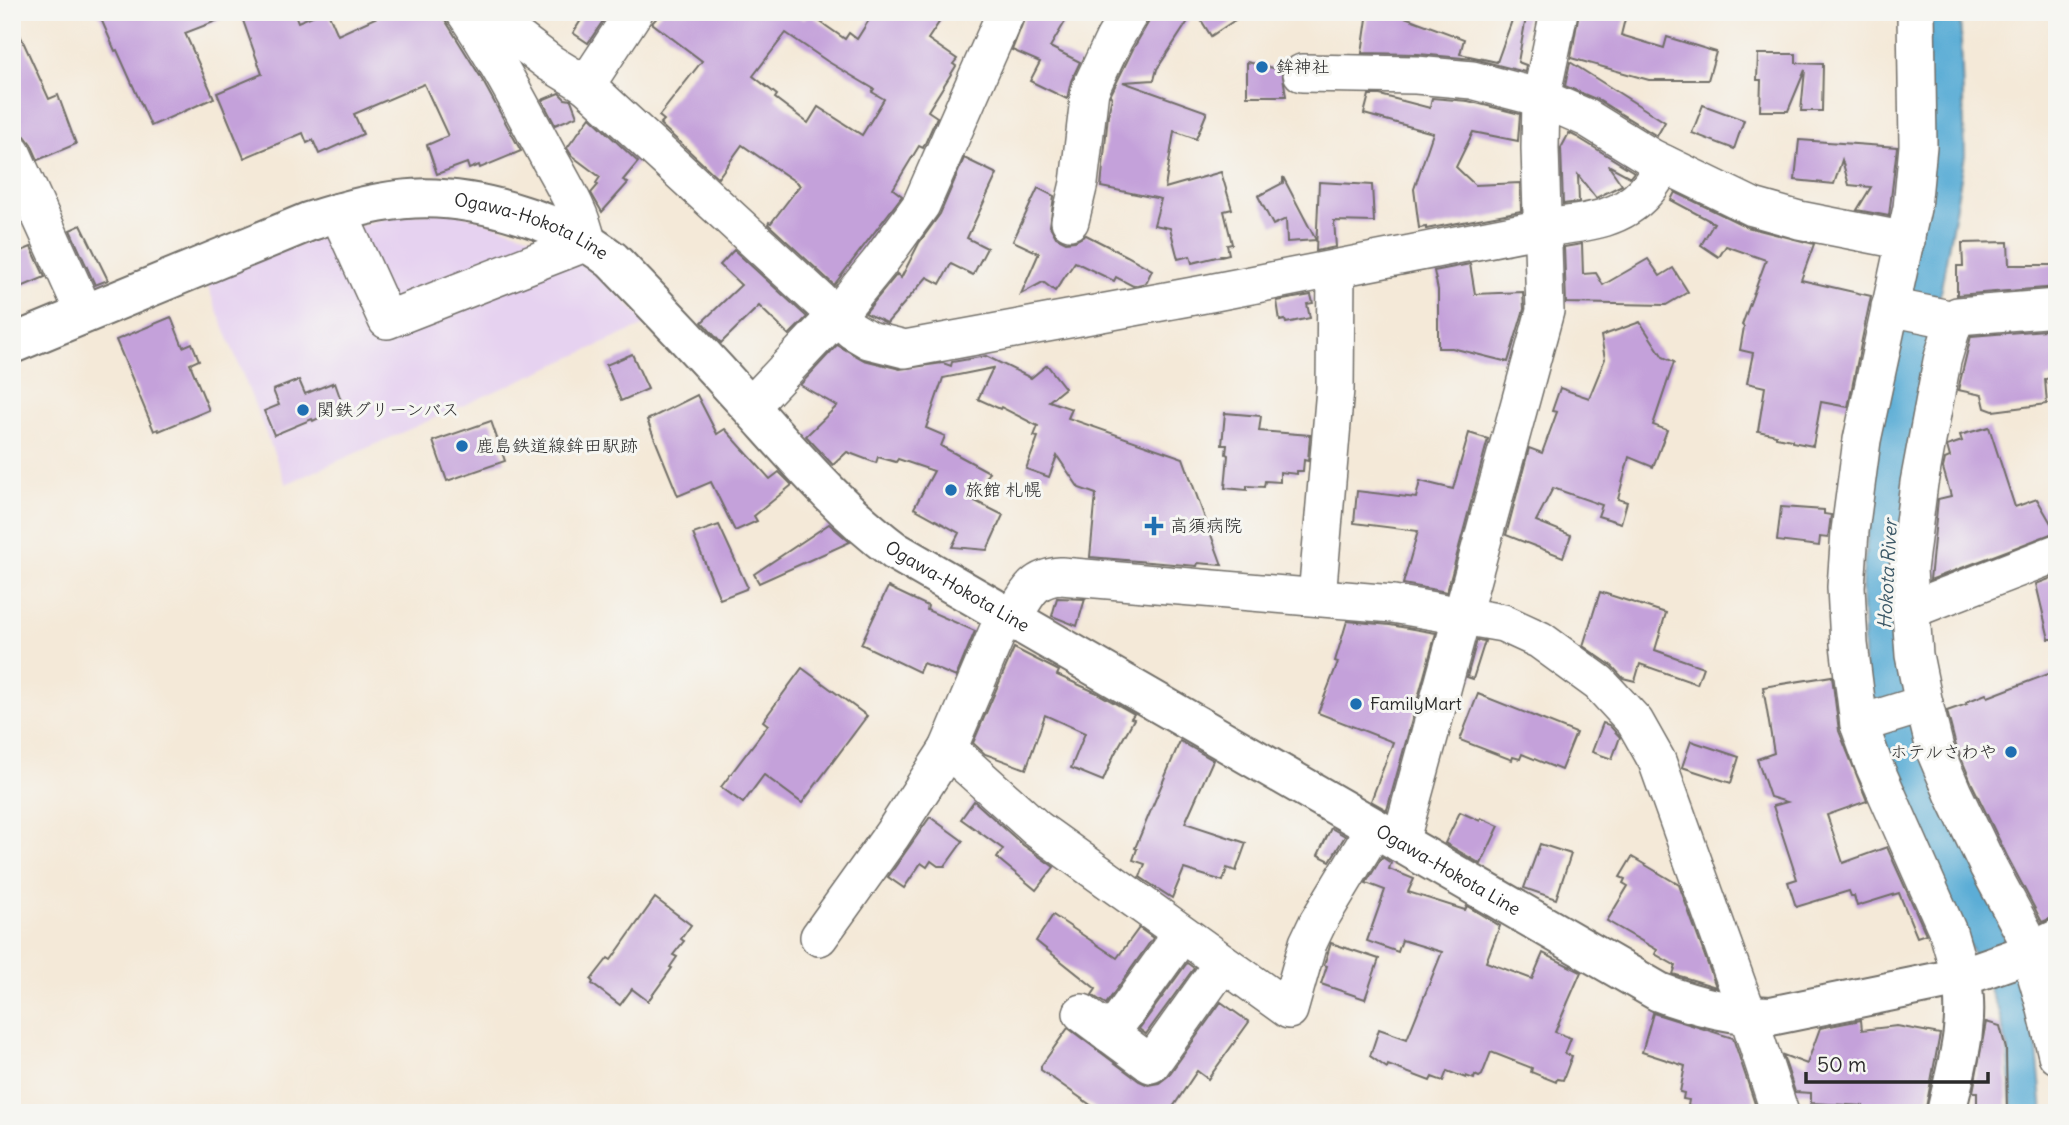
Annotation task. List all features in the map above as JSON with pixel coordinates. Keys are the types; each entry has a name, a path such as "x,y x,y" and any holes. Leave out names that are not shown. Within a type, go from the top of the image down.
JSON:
{"main road":[{"name":"Ogawa-Hokota Line","path":"12,344 338,212 395,200 454,198 540,220 587,242 612,260 826,492 872,534 932,573 1659,992 1688,1003 1748,1015 1791,1013 1970,974 2037,949"},
{"path":"1946,1113 1963,1031 1970,974"}],"street":[{"path":"338,212 387,320 587,242 585,229 565,188 505,75 465,12"},
{"path":"483,12 550,63 586,85 852,330 869,340 905,349 1543,228 1598,220 1619,212 1644,193 1664,164"},
{"path":"586,85 634,12"},
{"path":"750,407 836,316 880,262 921,205 1006,12"},
{"path":"1070,221 1079,183 1090,90 1130,12"},
{"path":"948,749 1037,829 1289,1010 1308,943 1318,922 1387,835 1461,614 1545,311 1541,98 1559,12"},
{"path":"1916,12 1918,146 1912,208 1893,307 1862,440 1846,587 1849,644 1872,763 1948,932 1970,974"},
{"path":"1302,73 1416,75 1472,80 1541,98 1587,118 1664,164 1753,207 1799,220 1906,241"},
{"path":"12,153 85,314"},
{"path":"1317,597 1335,388 1336,269"},
{"path":"1893,307 1951,319 1958,316 2057,308"},
{"path":"1951,319 1919,483 1908,570 1917,706 1953,793 1988,866 2024,933 2037,949 2057,1055"},
{"path":"1910,610 2057,553"},
{"path":"819,937 892,835 948,749 1009,616 1037,582 1046,577 1061,576 1317,597 1461,614 1503,623 1540,640 1599,683 1635,722 1661,773 1748,1015 1780,1113"},
{"path":"1865,722 1917,706"},
{"path":"1182,933 1096,1023 1151,1064 1223,963"}],"shaded area":[{"path":"450,211 547,241 596,272 647,324 286,484 206,282 265,255 392,216"}],"water":[{"name":"Hokota River","path":"1929,12 1960,12 1965,155 1926,372 1895,592 2022,994 2037,1048 2043,1113 2013,1113 2008,1050 1998,1009 1879,746 1865,688 1862,583"}],"building":[{"path":"98,12 231,12 232,15 185,33 214,98 151,126"},
{"path":"240,12 294,12 298,22 328,12 338,35 388,12 440,12 480,76 521,151 480,168 479,165 469,169 467,163 437,174 427,145 448,136 424,84 354,114 363,134 319,154 313,140 307,143 303,133 244,158 217,93 262,74"},
{"path":"586,12 609,12 588,43 573,33"},
{"path":"662,12 802,12 799,17 804,20 809,14 845,39 849,33 857,39 874,12 946,12 928,39 957,59 953,64 956,66 928,111 937,117 923,148 919,146 893,189 902,196 834,285 768,224 800,185 742,145 718,178 660,124 664,120 659,116 702,61 652,23","holes":["786,33 874,89 872,92 884,99 862,135 818,107 808,123 775,98 777,95 753,76"]},
{"path":"1027,12 1071,12 1050,47 1080,62 1071,81 1067,99 1030,81 1040,62 1012,50"},
{"path":"1151,12 1194,12 1157,69 1154,80 1123,82 1207,112 1196,139 1174,131 1165,188 1221,172 1232,209 1224,211 1232,244 1227,245 1229,254 1192,263 1190,256 1178,259 1170,228 1154,225 1161,199 1101,187 1110,96 1148,23"},
{"path":"1196,12 1247,12 1211,36"},
{"path":"1368,12 1402,12 1402,16 1464,39 1460,54 1497,62 1515,12 1527,12 1518,62 1526,65 1525,72 1474,59 1362,53"},
{"path":"1579,12 1603,12 1625,19 1621,35 1664,48 1667,37 1716,52 1708,80 1649,80 1571,58"},
{"path":"12,17 49,99 58,95 76,144 38,160 31,144 25,136 19,134 12,119"},
{"path":"1758,54 1796,54 1796,63 1823,64 1822,111 1801,111 1805,70 1788,111 1760,111"},
{"path":"1247,62 1282,70 1286,96 1247,96"},
{"path":"1570,62 1665,122 1657,136 1598,100 1565,86"},
{"path":"559,93 565,99 571,100 577,116 555,125 542,100"},
{"path":"1369,95 1380,95 1430,108 1432,98 1468,101 1520,114 1518,141 1473,132 1456,167 1475,185 1520,183 1521,211 1426,229 1419,228 1414,189 1433,133 1364,114"},
{"path":"1703,105 1744,120 1734,149 1692,133"},
{"path":"590,117 638,162 623,180 628,183 602,212 591,193 598,185 596,183 600,177 572,156 567,148"},
{"path":"1569,133 1634,172 1630,177 1608,165 1622,185 1596,198 1578,175 1579,202 1563,204 1561,148"},
{"path":"1799,140 1897,147 1889,216 1857,210 1871,187 1849,185 1842,160 1834,184 1795,180"},
{"path":"964,158 997,174 967,238 987,248 973,275 951,264 940,284 927,277 887,323 865,313 897,274 901,278 919,243 940,214"},
{"path":"1283,177 1316,240 1287,242 1286,219 1273,225 1258,196 1283,183"},
{"path":"1319,182 1372,185 1374,222 1334,221 1336,247 1316,251"},
{"path":"1038,188 1054,196 1050,226 1056,237 1066,242 1086,235 1152,270 1146,283 1133,286 1116,277 1114,281 1075,262 1055,291 1043,282 1021,294 1039,253 1013,241"},
{"path":"1675,192 1747,227 1814,244 1801,280 1871,296 1848,407 1821,402 1813,446 1758,431 1765,387 1747,383 1753,353 1740,350 1744,327 1742,325 1766,260 1726,246 1719,257 1701,245 1714,223 1671,200"},
{"path":"81,225 108,280 95,285 70,230"},
{"path":"2008,242 2009,265 2054,265 2057,287 1957,295 1957,266 1963,266 1962,243"},
{"path":"1582,244 1583,274 1596,273 1603,285 1648,259 1660,276 1673,268 1688,292 1666,305 1566,303 1564,247"},
{"path":"31,247 45,277 19,288 12,273 12,255"},
{"path":"734,250 807,317 789,335 759,306 721,343 702,322 741,285 720,265"},
{"path":"1470,264 1475,294 1523,292 1524,309 1508,362 1452,348 1438,348 1438,290 1434,271"},
{"path":"1311,295 1313,303 1307,304 1310,318 1286,323 1285,320 1280,321 1277,301"},
{"path":"171,317 183,347 192,343 199,360 190,364 209,410 154,431 116,340"},
{"path":"1640,322 1663,357 1674,362 1653,425 1667,430 1653,467 1629,457 1618,499 1627,502 1621,523 1598,516 1602,505 1553,488 1536,521 1571,535 1563,557 1506,535 1529,448 1542,453 1557,412 1552,411 1560,388 1589,398 1605,359 1601,336"},
{"path":"2057,329 2057,377 2045,379 2047,404 1993,411 1985,408 1982,395 1958,390 1971,336"},
{"path":"837,345 864,360 900,369 943,363 951,366 952,362 986,356 1031,378 1047,365 1065,388 1049,401 1072,409 1068,418 1183,458 1222,565 1198,563 1197,566 1090,557 1096,494 1079,488 1057,456 1049,477 1026,469 1038,437 1034,436 1038,426 1001,407 1000,409 978,399 993,368 943,378 926,428 945,436 941,446 989,472 973,500 1003,515 987,550 952,547 959,533 914,508 934,471 898,459 896,462 878,457 876,463 847,452 833,465 806,436 837,406 800,385"},
{"path":"632,354 648,389 621,401 606,365"},
{"name":"関鉄グリーンバス","path":"299,380 305,394 335,383 343,406 313,421 312,419 274,435 264,411 279,405 273,390"},
{"path":"697,395 717,434 725,429 770,479 779,472 792,485 754,516 757,521 735,531 711,482 678,496 647,420"},
{"path":"1225,413 1261,416 1259,431 1310,435 1308,461 1304,460 1303,471 1297,471 1297,474 1280,472 1280,482 1265,481 1264,487 1247,486 1247,490 1225,488 1228,455 1227,445 1222,445"},
{"path":"491,421 505,461 447,481 433,441"},
{"path":"1989,427 2015,507 2037,499 2056,532 1930,580 1938,499 1951,496 1943,468 1945,459 1950,457 1947,446 1962,441 1960,435"},
{"path":"1469,433 1488,439 1447,592 1403,584 1418,531 1354,523 1357,491 1416,498 1420,481 1453,489"},
{"path":"1781,507 1824,510 1824,514 1831,515 1828,538 1820,537 1819,546 1777,541"},
{"path":"829,524 850,542 759,583 754,574"},
{"path":"719,525 747,586 746,589 720,599 693,534"},
{"path":"2057,576 2057,639 2049,639 2036,584"},
{"path":"888,587 928,606 927,610 975,631 956,677 923,663 919,672 861,644"},
{"path":"1600,592 1666,613 1655,650 1703,667 1697,684 1640,664 1635,681 1623,678 1612,666 1583,646"},
{"path":"1057,598 1085,599 1077,626 1052,616"},
{"path":"1347,621 1436,633 1387,810 1371,801 1393,742 1318,713 1338,662 1335,661"},
{"path":"1477,640 1485,641 1473,679 1467,677"},
{"path":"1014,648 1059,671 1057,675 1134,714 1103,781 1071,768 1085,733 1045,715 1026,769 985,754 973,743"},
{"path":"802,668 867,716 802,803 764,775 743,803 721,787 768,725 763,721"},
{"path":"2051,673 2054,682 2057,680 2057,916 2042,922 1972,784 1956,746 1947,711 1986,694 1988,697"},
{"path":"1832,676 1839,731 1867,801 1827,815 1843,863 1887,847 1926,934 1917,937 1899,893 1857,906 1849,891 1796,907 1788,882 1797,879 1773,806 1787,802 1770,797 1757,759 1774,753 1763,687"},
{"path":"1478,694 1576,733 1561,770 1522,754 1520,759 1513,757 1512,760 1460,740"},
{"path":"1603,723 1609,725 1620,737 1612,759 1592,752"},
{"path":"1180,741 1213,760 1185,823 1246,843 1236,871 1227,868 1223,881 1184,869 1172,898 1140,877 1145,864 1133,860 1137,849 1135,848"},
{"path":"1691,741 1739,757 1731,783 1682,767"},
{"path":"974,801 1023,845 1054,867 1036,890 997,858 1003,849 961,819"},
{"path":"1460,812 1499,826 1481,864 1445,843"},
{"path":"930,817 963,841 945,866 938,866 931,861 927,867 921,863 904,888 888,877"},
{"path":"1331,828 1345,836 1330,861 1318,855"},
{"path":"1540,844 1571,854 1556,899 1524,888"},
{"path":"1382,857 1391,863 1389,869 1414,879 1408,892 1465,910 1467,906 1500,926 1486,962 1532,979 1543,953 1581,972 1555,1032 1571,1038 1565,1054 1572,1056 1563,1080 1557,1079 1556,1082 1531,1072 1532,1068 1491,1052 1479,1077 1475,1075 1474,1079 1466,1078 1447,1071 1443,1081 1432,1077 1430,1081 1388,1065 1387,1068 1370,1056 1379,1029 1407,1039 1442,952 1402,940 1398,952 1367,941 1385,890 1366,883"},
{"path":"1632,857 1679,885 1716,987 1673,974 1676,966 1655,954 1657,950 1607,921 1628,886 1623,883 1625,879 1620,877"},
{"path":"655,898 691,925 681,939 684,941 673,955 677,957 670,967 672,968 648,1001 632,989 620,1005 592,984 591,980 608,958 611,960"},
{"path":"1053,915 1117,958 1139,928 1153,938 1106,1004 1092,995 1096,989 1036,941"},
{"path":"1331,943 1379,959 1365,999 1321,984"},
{"path":"1187,963 1194,968 1146,1034 1139,1029"},
{"path":"1221,1002 1249,1022 1208,1079 1197,1071 1169,1113 1102,1113 1041,1070 1041,1066 1068,1028 1139,1081 1148,1085 1159,1083 1168,1076"},
{"path":"1653,1013 1733,1038 1758,1113 1723,1113 1688,1106 1689,1100 1683,1099 1684,1093 1680,1092 1685,1066 1642,1052"},
{"path":"1861,1020 1862,1030 1897,1026 1940,1034 1925,1113 1862,1113 1863,1106 1811,1103 1811,1093 1795,1092 1783,1055 1807,1064 1820,1028"},
{"path":"1986,1022 2000,1026 2006,1049 2007,1113 1977,1113 1977,1092 1973,1092"}],"place":[{"name":"鉾神社","path":"1262,67"},
{"name":"関鉄グリーンバス","path":"303,410"},
{"name":"鹿島鉄道線鉾田駅跡","path":"462,446"},
{"name":"旅館 札幌","path":"951,490"},
{"name":"高須病院","path":"1154,526"},
{"name":"FamilyMart","path":"1356,704"},
{"name":"ホテルさわや","path":"2011,752"}]}
